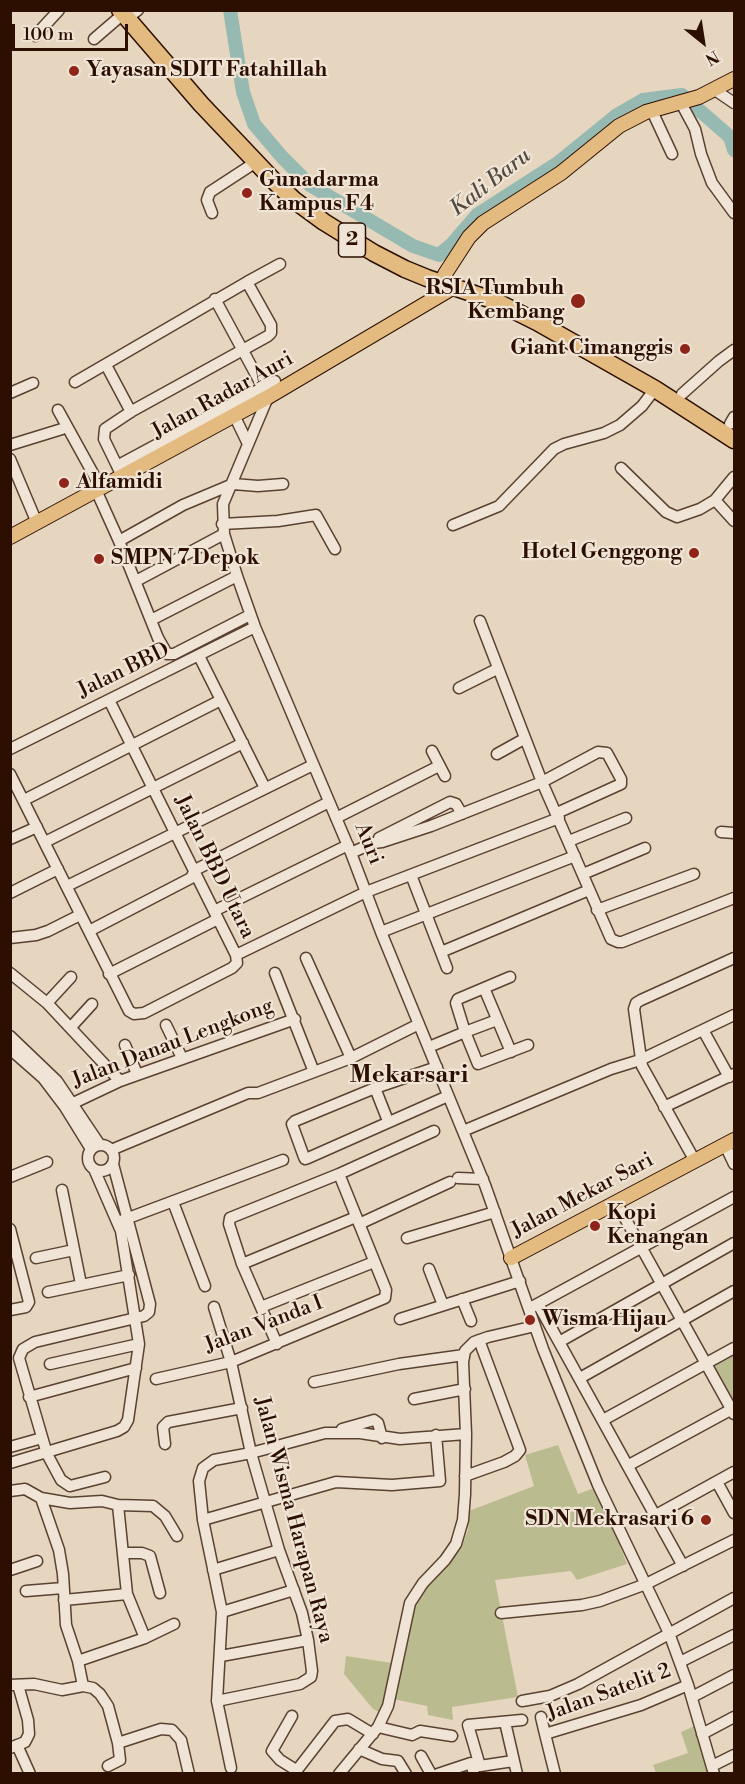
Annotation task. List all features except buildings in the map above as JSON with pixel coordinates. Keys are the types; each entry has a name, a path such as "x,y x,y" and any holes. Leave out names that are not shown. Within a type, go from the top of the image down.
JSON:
{"highway":[{"name":"2","path":"129,12 256,162 294,200 344,235 405,269 510,297 654,389 733,427"},
{"name":"2","path":"205,101 291,184 324,212 394,253 449,281"},
{"name":"2","path":"571,336 682,394 733,427"}],"main road":[{"path":"449,281 469,237 483,223 561,173 619,126 639,115 699,98 735,79"},
{"name":"Jalan Radar Auri","path":"10,537 98,489 120,471 234,415 265,392 449,281"},
{"name":"Jalan Mekar Sari","path":"512,1258 730,1143"}],"street":[{"path":"35,36 59,10"},
{"path":"94,39 129,12"},
{"path":"715,90 735,103"},
{"path":"682,103 695,129 712,183 735,213"},
{"path":"652,111 672,154"},
{"path":"212,213 207,201 210,192 256,162"},
{"path":"75,382 215,299 280,264"},
{"path":"247,282 272,330 268,336 107,427 103,432 104,439 120,471 265,392 275,381"},
{"path":"215,299 265,392"},
{"path":"682,394 735,350"},
{"path":"106,365 131,412"},
{"path":"10,393 33,383"},
{"path":"453,525 499,506 554,449 604,433 620,425 642,406 654,389"},
{"name":"Auri","path":"265,392 248,444 223,504 223,529 250,615 349,849 483,1179 512,1258"},
{"path":"58,410 98,489 165,652 169,655 250,615"},
{"path":"234,415 248,444"},
{"path":"10,445 62,429"},
{"path":"77,455 98,489"},
{"path":"10,459 37,523"},
{"path":"621,468 666,512 677,517 700,509 715,500 735,477"},
{"path":"119,541 183,505 233,484 258,486 283,484"},
{"path":"715,500 735,521"},
{"path":"136,580 223,529 316,515 335,549"},
{"path":"151,620 237,576"},
{"path":"480,621 524,739 611,939 618,942 735,898"},
{"name":"Jalan BBD","path":"10,749 255,627"},
{"path":"199,656 265,788"},
{"path":"459,688 497,669"},
{"name":"Jalan BBD Utara","path":"45,842 125,1007 134,1014 232,968 237,963 236,955 195,870 109,700"},
{"path":"24,800 221,700"},
{"path":"497,754 524,739"},
{"path":"10,774 13,786 24,800 45,842 243,743"},
{"path":"432,751 445,776"},
{"path":"110,974 216,915 349,849 382,842 462,814 542,782 602,751 609,755 621,779 621,784 558,816 366,892 236,955"},
{"path":"67,886 313,765"},
{"path":"336,818 439,766"},
{"path":"373,843 387,833 452,801 462,814"},
{"path":"89,932 191,878 195,870 329,802"},
{"path":"425,814 431,826"},
{"path":"569,841 626,818"},
{"path":"10,839 37,826"},
{"path":"721,832 735,833"},
{"path":"583,874 645,848"},
{"path":"381,932 575,856"},
{"path":"10,892 58,869"},
{"path":"597,910 694,874"},
{"path":"411,875 447,968"},
{"path":"441,952 589,890"},
{"path":"10,938 36,935 80,915"},
{"path":"306,958 351,1058"},
{"path":"695,1161 640,1060 634,1009 636,1003 735,958"},
{"path":"10,973 47,1003 120,1081"},
{"path":"276,973 314,1072"},
{"path":"47,1003 71,977"},
{"path":"510,977 456,1001 478,1064 528,1045"},
{"path":"484,988 511,1052"},
{"path":"71,1027 92,1004"},
{"path":"463,1131 611,1069 640,1060 735,1015"},
{"name":"Jalan Danau Lengkong","path":"69,1105 137,1074 294,1019"},
{"path":"429,1047 497,1020"},
{"path":"166,1024 182,1058"},
{"path":"94,1169 105,1171 113,1157 249,1101 258,1093 351,1058 419,1024"},
{"path":"664,1107 732,1075 703,1030"},
{"path":"10,1036 44,1067 96,1147 113,1157"},
{"path":"125,1045 137,1074"},
{"path":"10,1049 69,1105"},
{"path":"437,1067 375,1088 293,1122 304,1157 308,1158 448,1096"},
{"path":"375,1088 388,1121"},
{"path":"277,1344 242,1264 229,1224 230,1218 339,1174 434,1131"},
{"path":"730,1143 735,1164"},
{"path":"96,1147 88,1158 89,1164 123,1220 150,1304 147,1314 49,1338 23,1349 19,1358 47,1454 65,1484 70,1486 105,1477"},
{"path":"10,1463 47,1454 117,1431 124,1427 128,1420 139,1344 113,1157"},
{"path":"123,1220 283,1160"},
{"path":"475,1160 458,1178 483,1179"},
{"path":"10,1177 47,1162"},
{"path":"261,1307 374,1262 339,1174"},
{"path":"242,1264 358,1221 450,1182"},
{"path":"62,1190 81,1284"},
{"path":"683,1566 560,1342 533,1306 735,1197"},
{"path":"173,1202 205,1286"},
{"path":"616,1202 734,1410 629,1465"},
{"path":"407,1238 495,1212"},
{"path":"10,1229 29,1302 26,1307 10,1310"},
{"path":"560,1342 735,1243"},
{"path":"36,1258 74,1250"},
{"name":"Jalan Mekar Sari","path":"512,1258 520,1281 533,1306 535,1326 598,1485 669,1633 692,1697 713,1770"},
{"name":"Jalan Vanda I","path":"156,1379 231,1362 383,1299 387,1292 374,1262"},
{"path":"429,1269 443,1305"},
{"path":"48,1292 129,1275"},
{"path":"400,1318 520,1281"},
{"path":"580,1378 735,1291"},
{"path":"462,1299 471,1321"},
{"name":"Jalan Wisma Harapan Raya","path":"213,1307 231,1362 251,1453 308,1640 312,1674 300,1684 217,1701"},
{"path":"339,1773 375,1730 388,1706 410,1603 423,1583 446,1560 456,1544 463,1520 465,1476 464,1355 470,1345 479,1340 535,1326"},
{"path":"465,1476 504,1462 516,1456 520,1450 479,1340"},
{"path":"50,1364 139,1344"},
{"path":"603,1420 735,1348"},
{"path":"314,1382 399,1364 464,1355"},
{"path":"29,1397 136,1368"},
{"path":"414,1399 465,1389"},
{"path":"165,1444 163,1427 168,1422 242,1408"},
{"path":"231,1768 217,1701 222,1612 203,1520 199,1481 203,1468 214,1460 334,1432 400,1439 466,1434"},
{"path":"203,1520 336,1482 392,1485 440,1480 436,1435"},
{"path":"10,1447 42,1438"},
{"path":"656,1515 735,1472"},
{"path":"717,1482 735,1513"},
{"path":"10,1491 25,1489 41,1498 70,1503 102,1501 118,1505 153,1506 165,1516 177,1536"},
{"path":"41,1498 59,1550 66,1625 78,1661 83,1686"},
{"path":"118,1505 127,1594 145,1638"},
{"path":"501,1613 582,1605 646,1584 734,1541"},
{"path":"213,1570 279,1550"},
{"path":"124,1553 142,1553 150,1556 160,1593"},
{"path":"10,1570 37,1561"},
{"path":"26,1591 63,1588"},
{"path":"222,1612 294,1590"},
{"path":"64,1600 127,1594"},
{"path":"522,1701 550,1696 578,1684 735,1598"},
{"path":"78,1661 145,1638 174,1624"},
{"path":"680,1662 735,1635"},
{"path":"221,1656 308,1640"},
{"path":"692,1697 735,1675"},
{"path":"30,1773 14,1747 27,1739 29,1734 28,1720 14,1685 34,1684 62,1690 83,1686 95,1689 104,1701 118,1743 120,1760 108,1766"},
{"name":"Jalan Satelit 2","path":"555,1773 544,1734 640,1705 688,1685"},
{"path":"292,1716 272,1751 295,1772 332,1724 339,1719 348,1719 375,1730 412,1735 420,1731 452,1736"},
{"path":"540,1717 544,1734"},
{"path":"702,1734 735,1717"},
{"path":"513,1761 480,1766 468,1725 522,1720"},
{"path":"505,1722 517,1773"},
{"path":"118,1743 161,1729 172,1730 181,1740 189,1773"},
{"path":"359,1749 382,1759 398,1761 406,1773"},
{"path":"713,1770 735,1755"},
{"path":"421,1756 430,1773"},
{"path":"438,1773 471,1763 474,1773"}],"green space":[{"path":"734,1355 734,1402 711,1367"},
{"path":"558,1445 578,1494 597,1487 627,1564 577,1580 571,1571 495,1580 518,1697 452,1707 453,1720 428,1715 427,1706 393,1699 413,1608 421,1591 461,1549 468,1530 469,1511 534,1486 525,1455"},
{"path":"346,1656 392,1663 381,1713 373,1709 344,1674"},
{"path":"697,1725 712,1773 656,1773 653,1765 688,1753 681,1732"}],"waterway":[{"name":"Kali Baru","path":"230,10 243,92 254,124 282,157 310,185 413,246 439,255 451,245 477,215 558,163 617,115 643,100 682,95 730,137 734,150"}],"place":[{"name":"Yayasan SDIT Fatahillah","path":"74,71"},
{"name":"Gunadarma Kampus F4","path":"247,193"},
{"name":"RSIA Tumbuh Kembang","path":"578,301"},
{"name":"Giant Cimanggis","path":"685,349"},
{"name":"Alfamidi","path":"64,483"},
{"name":"Hotel Genggong","path":"694,553"},
{"name":"SMPN 7 Depok","path":"99,559"},
{"name":"Kopi Kenangan","path":"595,1226"},
{"name":"Wisma Hijau","path":"530,1320"},
{"name":"SDN Mekrasari 6","path":"706,1520"}],"district":[{"name":"Mekarsari","path":"409,1076"}]}
